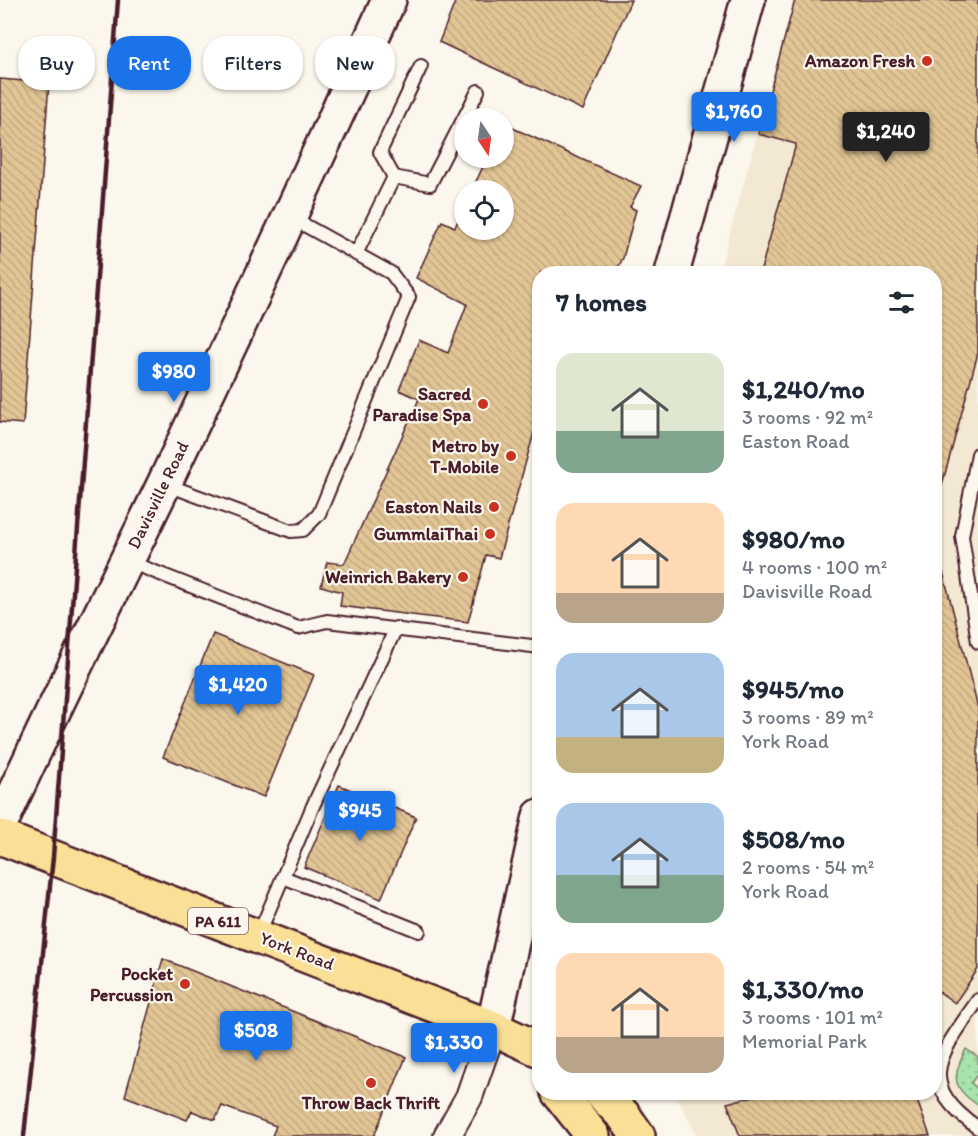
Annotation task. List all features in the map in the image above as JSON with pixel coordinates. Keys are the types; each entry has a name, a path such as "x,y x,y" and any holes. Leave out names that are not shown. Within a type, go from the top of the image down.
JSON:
{"highway":[{"name":"York Road","path":"0,837 493,1028"},
{"name":"PA 611","path":"493,1028 532,1046"},
{"name":"PA 611","path":"493,1028 532,1065"},
{"path":"564,1100 592,1136"},
{"path":"608,1100 624,1116 638,1136"}],"street":[{"name":"Davisville Road","path":"0,825 66,680 164,484 290,217 389,0"},
{"path":"674,266 748,0"},
{"path":"447,1136 470,1097 493,1028 532,852"}],"lane":[{"path":"421,66 380,152 394,177 430,184 478,91"},
{"path":"356,254 394,177"},
{"path":"164,484 291,531 303,530 319,514 409,297 391,273 290,217"},
{"path":"978,454 962,536 978,642"},
{"path":"126,561 298,628 327,621 532,646"},
{"path":"258,936 396,628"},
{"path":"283,877 419,931"},
{"path":"942,1058 946,1046 978,1000"},
{"path":"942,1092 952,1108 978,1128"}],"shaded area":[{"path":"794,0 978,0 978,1136 697,1136 677,1100 942,1100 942,266 721,266"}],"green space":[{"path":"966,1049 978,1057 978,1073 971,1083 978,1089 978,1105 963,1093 957,1081 958,1067"}],"building":[{"path":"456,0 631,0 583,110 439,42"},
{"path":"795,0 978,0 978,353 942,485 942,266 762,266 796,144 758,134"},
{"path":"0,79 18,80 18,90 48,90 23,424 0,422"},
{"path":"514,129 641,186 630,207 636,210 619,266 532,266 532,440 499,558 486,555 468,622 340,606 342,592 321,586 327,562 344,564 419,399 399,390 419,340 448,353 467,304 416,278 442,221 454,227 454,240 514,240 514,180 477,180 482,168 514,168"},
{"path":"942,572 978,708 978,969 955,1003 942,994"},
{"path":"213,634 314,675 264,797 163,757"},
{"path":"339,785 416,817 381,899 304,867"},
{"path":"163,959 406,1057 374,1136 272,1136 276,1126 222,1106 215,1120 192,1111 187,1120 125,1096"},
{"path":"738,1100 917,1100 930,1136 740,1136 727,1103"}],"railway":[{"path":"24,1136 53,857 118,0"}],"place":[{"name":"Amazon Fresh","path":"927,61"},
{"name":"Sacred Paradise Spa","path":"483,404"},
{"name":"Metro by T-Mobile","path":"511,456"},
{"name":"Easton Nails","path":"494,507"},
{"name":"GummlaiThai","path":"490,534"},
{"name":"Weinrich Bakery","path":"463,577"},
{"name":"Pocket Percussion","path":"185,984"},
{"name":"Throw Back Thrift","path":"371,1083"}]}
